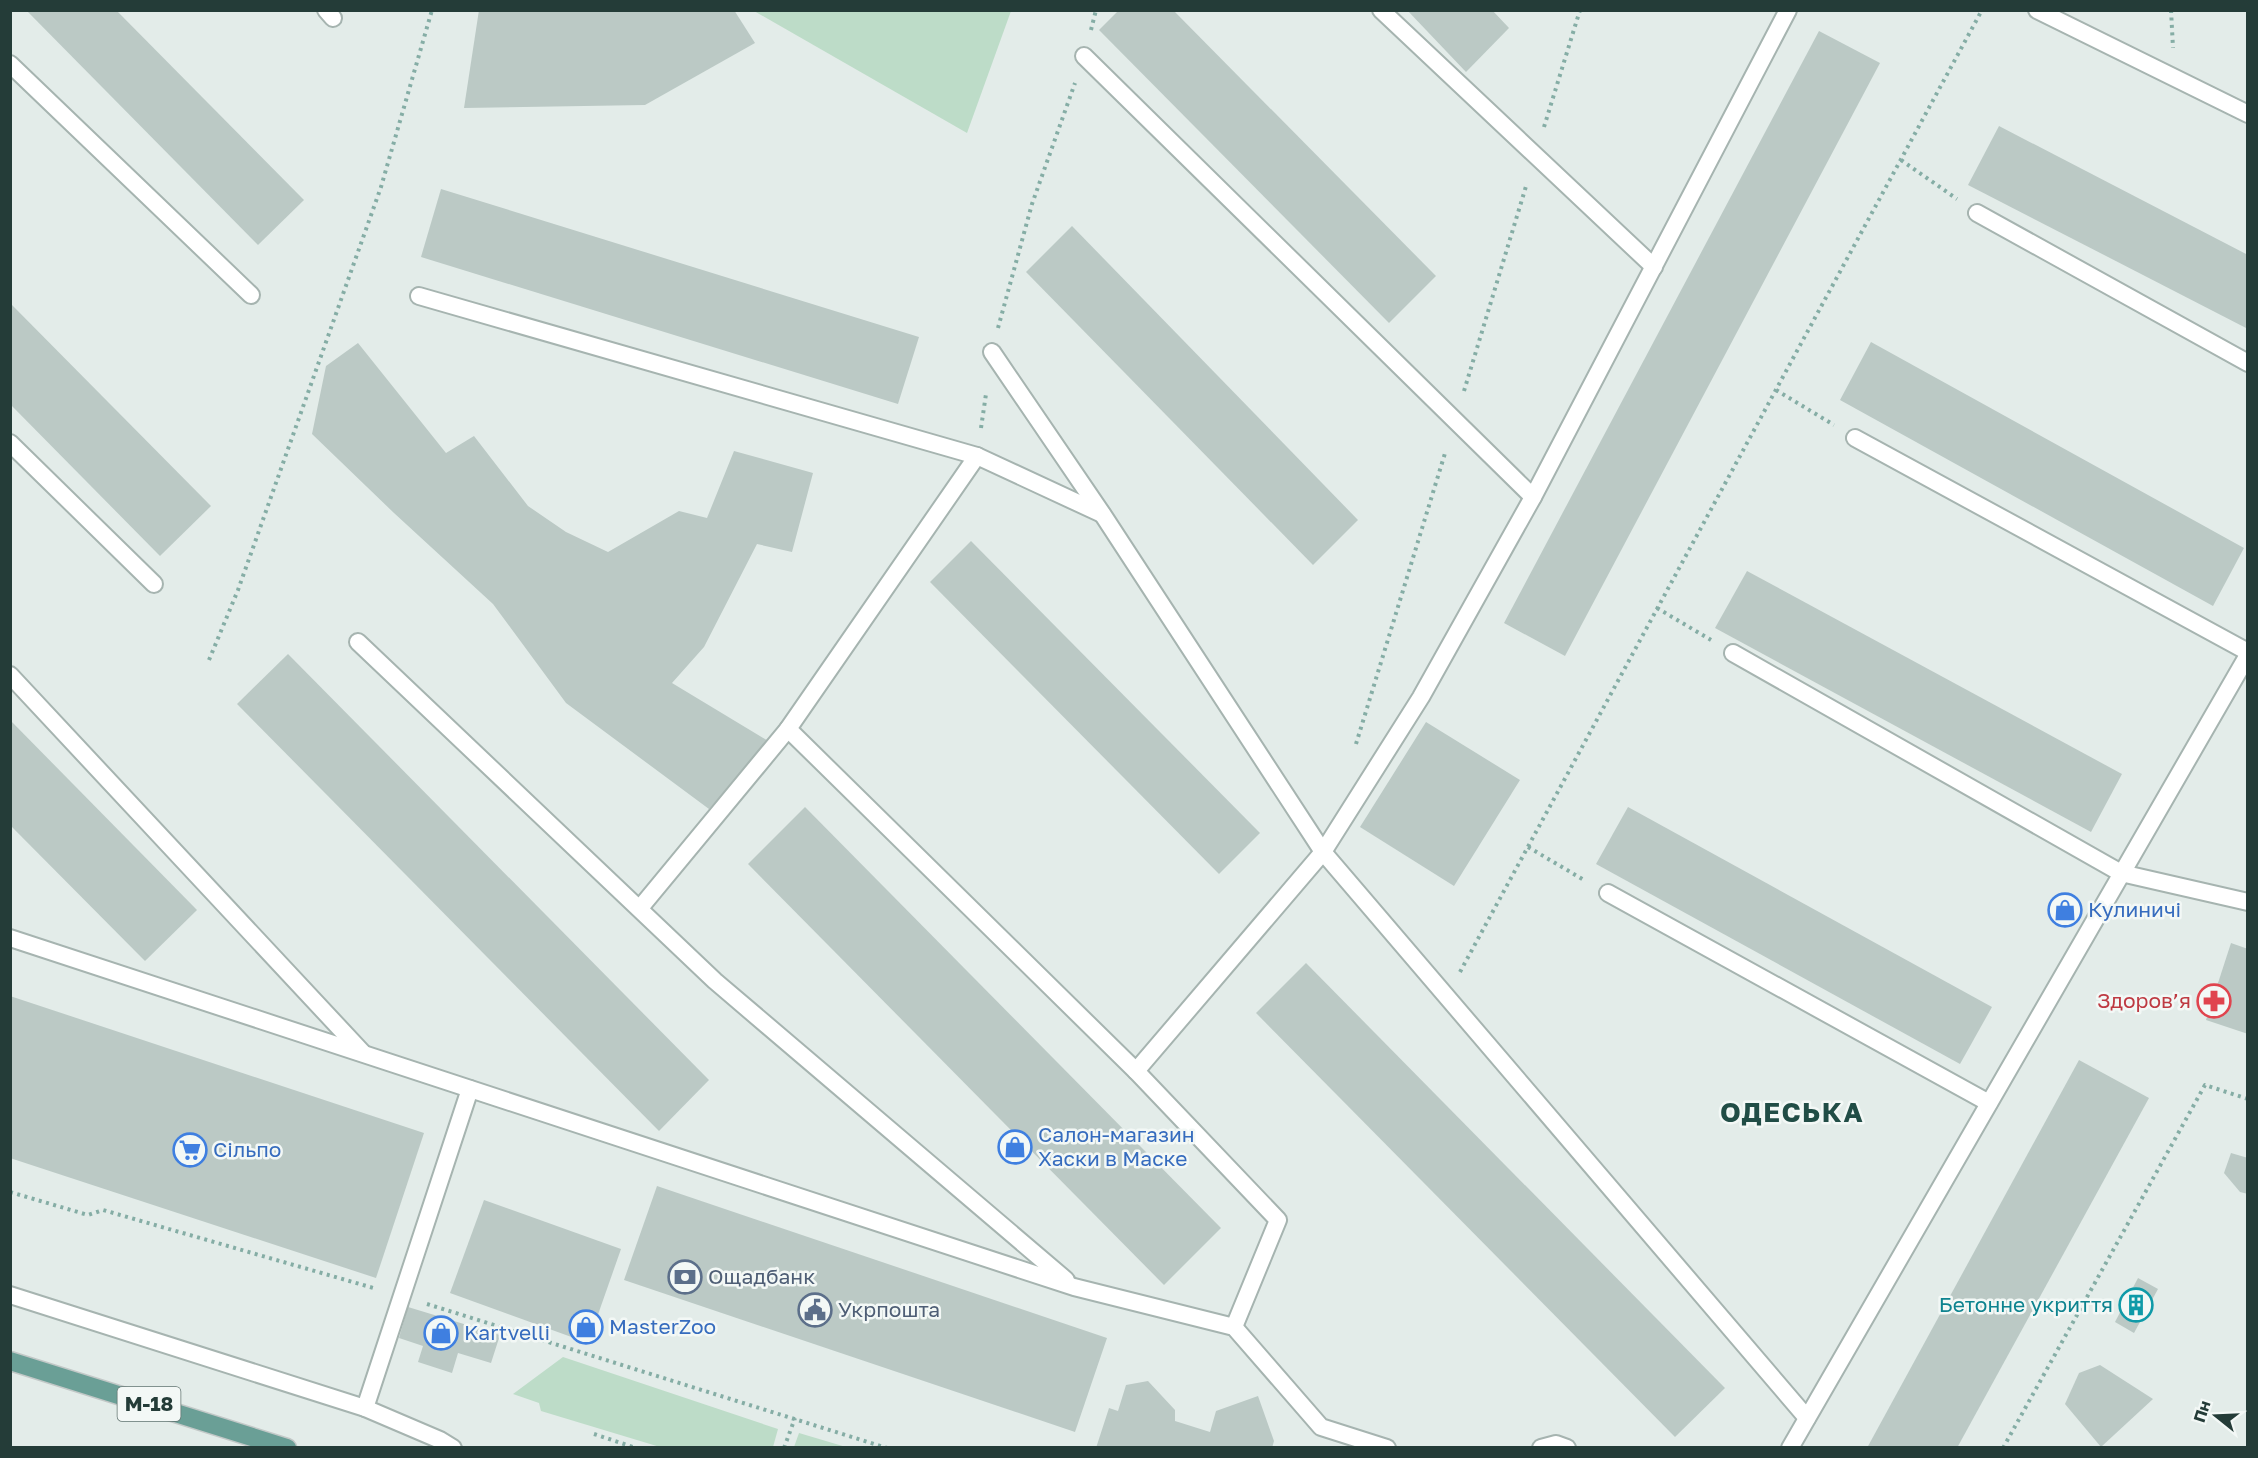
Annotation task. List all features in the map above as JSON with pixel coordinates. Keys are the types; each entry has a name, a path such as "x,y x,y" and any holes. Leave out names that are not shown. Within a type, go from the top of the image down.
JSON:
{"main road":[{"name":"М-18","path":"10,1361 287,1448"}],"lane":[{"path":"1381,10 1654,267"},
{"path":"1136,1071 1323,852 1421,697 1533,497 1788,10"},
{"path":"2037,10 2247,114"},
{"path":"1084,56 1533,497"},
{"path":"10,64 251,295"},
{"path":"1977,213 2247,363"},
{"path":"419,296 977,456 1103,515"},
{"path":"992,352 1103,515 1323,852 1808,1418"},
{"path":"1790,1448 2247,654 1855,438"},
{"path":"10,443 154,584"},
{"path":"640,908 788,729 977,456"},
{"path":"358,642 715,981 1074,1287"},
{"path":"1733,653 2121,873 2247,902"},
{"path":"10,675 363,1054"},
{"path":"788,729 1136,1071 1278,1220 1234,1327"},
{"path":"1608,893 1989,1103"},
{"path":"10,938 1074,1287 1234,1327 1321,1427 1387,1448"},
{"path":"365,1408 470,1089"},
{"path":"10,1295 365,1408 440,1440 453,1448"},
{"path":"1541,1448 1556,1444 1568,1448"}],"path":[{"path":"209,660 238,590 377,198 432,10"},
{"path":"977,456 992,352 1032,204 1084,56 1096,10"},
{"path":"1447,997 1982,10"},
{"path":"1901,160 1977,213"},
{"path":"1776,390 1855,438"},
{"path":"1657,608 1733,653"},
{"path":"1528,847 1608,893"},
{"path":"2003,1448 2205,1085 2247,1099"},
{"path":"10,1192 88,1215 103,1210 402,1296 887,1448"},
{"path":"784,1448 795,1418"},
{"path":"594,1434 636,1448"}],"green space":[{"path":"754,11 1011,11 967,133"},
{"path":"563,1357 778,1429 773,1447 660,1447 541,1411 539,1403 513,1394"},
{"path":"799,1433 846,1447 794,1447"}],"building":[{"path":"26,10 116,10 304,200 258,245"},
{"path":"479,10 734,10 755,43 645,105 464,108"},
{"path":"1119,10 1173,10 1436,276 1389,323 1099,30"},
{"path":"1407,10 1492,10 1509,28 1466,72"},
{"path":"1819,31 1880,63 1565,656 1504,623"},
{"path":"1999,126 2248,255 2248,329 1968,185"},
{"path":"441,189 919,337 898,404 421,257"},
{"path":"1072,226 1358,520 1313,565 1026,272"},
{"path":"10,303 211,506 160,556 10,404"},
{"path":"1871,342 2244,548 2213,606 1840,400"},
{"path":"358,343 446,453 474,436 528,506 566,532 608,552 679,511 707,518 734,451 813,473 792,552 757,544 704,647 672,683 770,742 709,809 566,703 493,604 312,434 326,366"},
{"path":"971,541 1260,833 1219,874 930,582"},
{"path":"1747,571 2122,774 2091,832 1715,628"},
{"path":"288,654 709,1080 659,1131 237,704"},
{"path":"10,720 197,910 145,961 10,825"},
{"path":"1426,722 1520,780 1454,886 1360,827"},
{"path":"805,807 1221,1228 1164,1285 748,864"},
{"path":"1628,807 1992,1007 1960,1064 1596,864"},
{"name":"Кулиничі","path":"2064,894 2079,902 2066,926 2051,918"},
{"path":"2231,943 2248,949 2248,1034 2206,1020"},
{"path":"1306,963 1725,1388 1675,1437 1256,1013"},
{"path":"10,996 424,1133 376,1278 10,1158"},
{"path":"2079,1060 2149,1098 1957,1448 1867,1448"},
{"path":"2231,1153 2248,1158 2248,1194 2240,1192 2224,1173"},
{"path":"657,1186 1107,1338 1075,1432 624,1280"},
{"path":"484,1200 621,1249 588,1343 450,1293"},
{"name":"Бетонне укриття","path":"2138,1278 2158,1289 2134,1333 2115,1322"},
{"path":"408,1307 500,1335 491,1363 458,1353 452,1373 418,1362 423,1346 399,1338"},
{"path":"2100,1365 2153,1399 2101,1447 2065,1404 2079,1373"},
{"path":"1148,1381 1175,1410 1175,1421 1210,1432 1216,1411 1258,1396 1274,1441 1272,1448 1096,1448 1109,1408 1118,1411 1126,1385"}],"place":[{"name":"Кулиничі","path":"2065,910"},
{"name":"Здоров’я","path":"2214,1001"},
{"name":"Салон-магазин Хаски в Маске","path":"1015,1147"},
{"name":"Сільпо","path":"190,1150"},
{"name":"Ощадбанк","path":"685,1277"},
{"name":"Бетонне укриття","path":"2136,1305"},
{"name":"Укрпошта","path":"815,1310"},
{"name":"MasterZoo","path":"586,1327"},
{"name":"Kartvelli","path":"441,1333"}],"district":[{"name":"ОДЕСЬКА","path":"1792,1113"}]}
